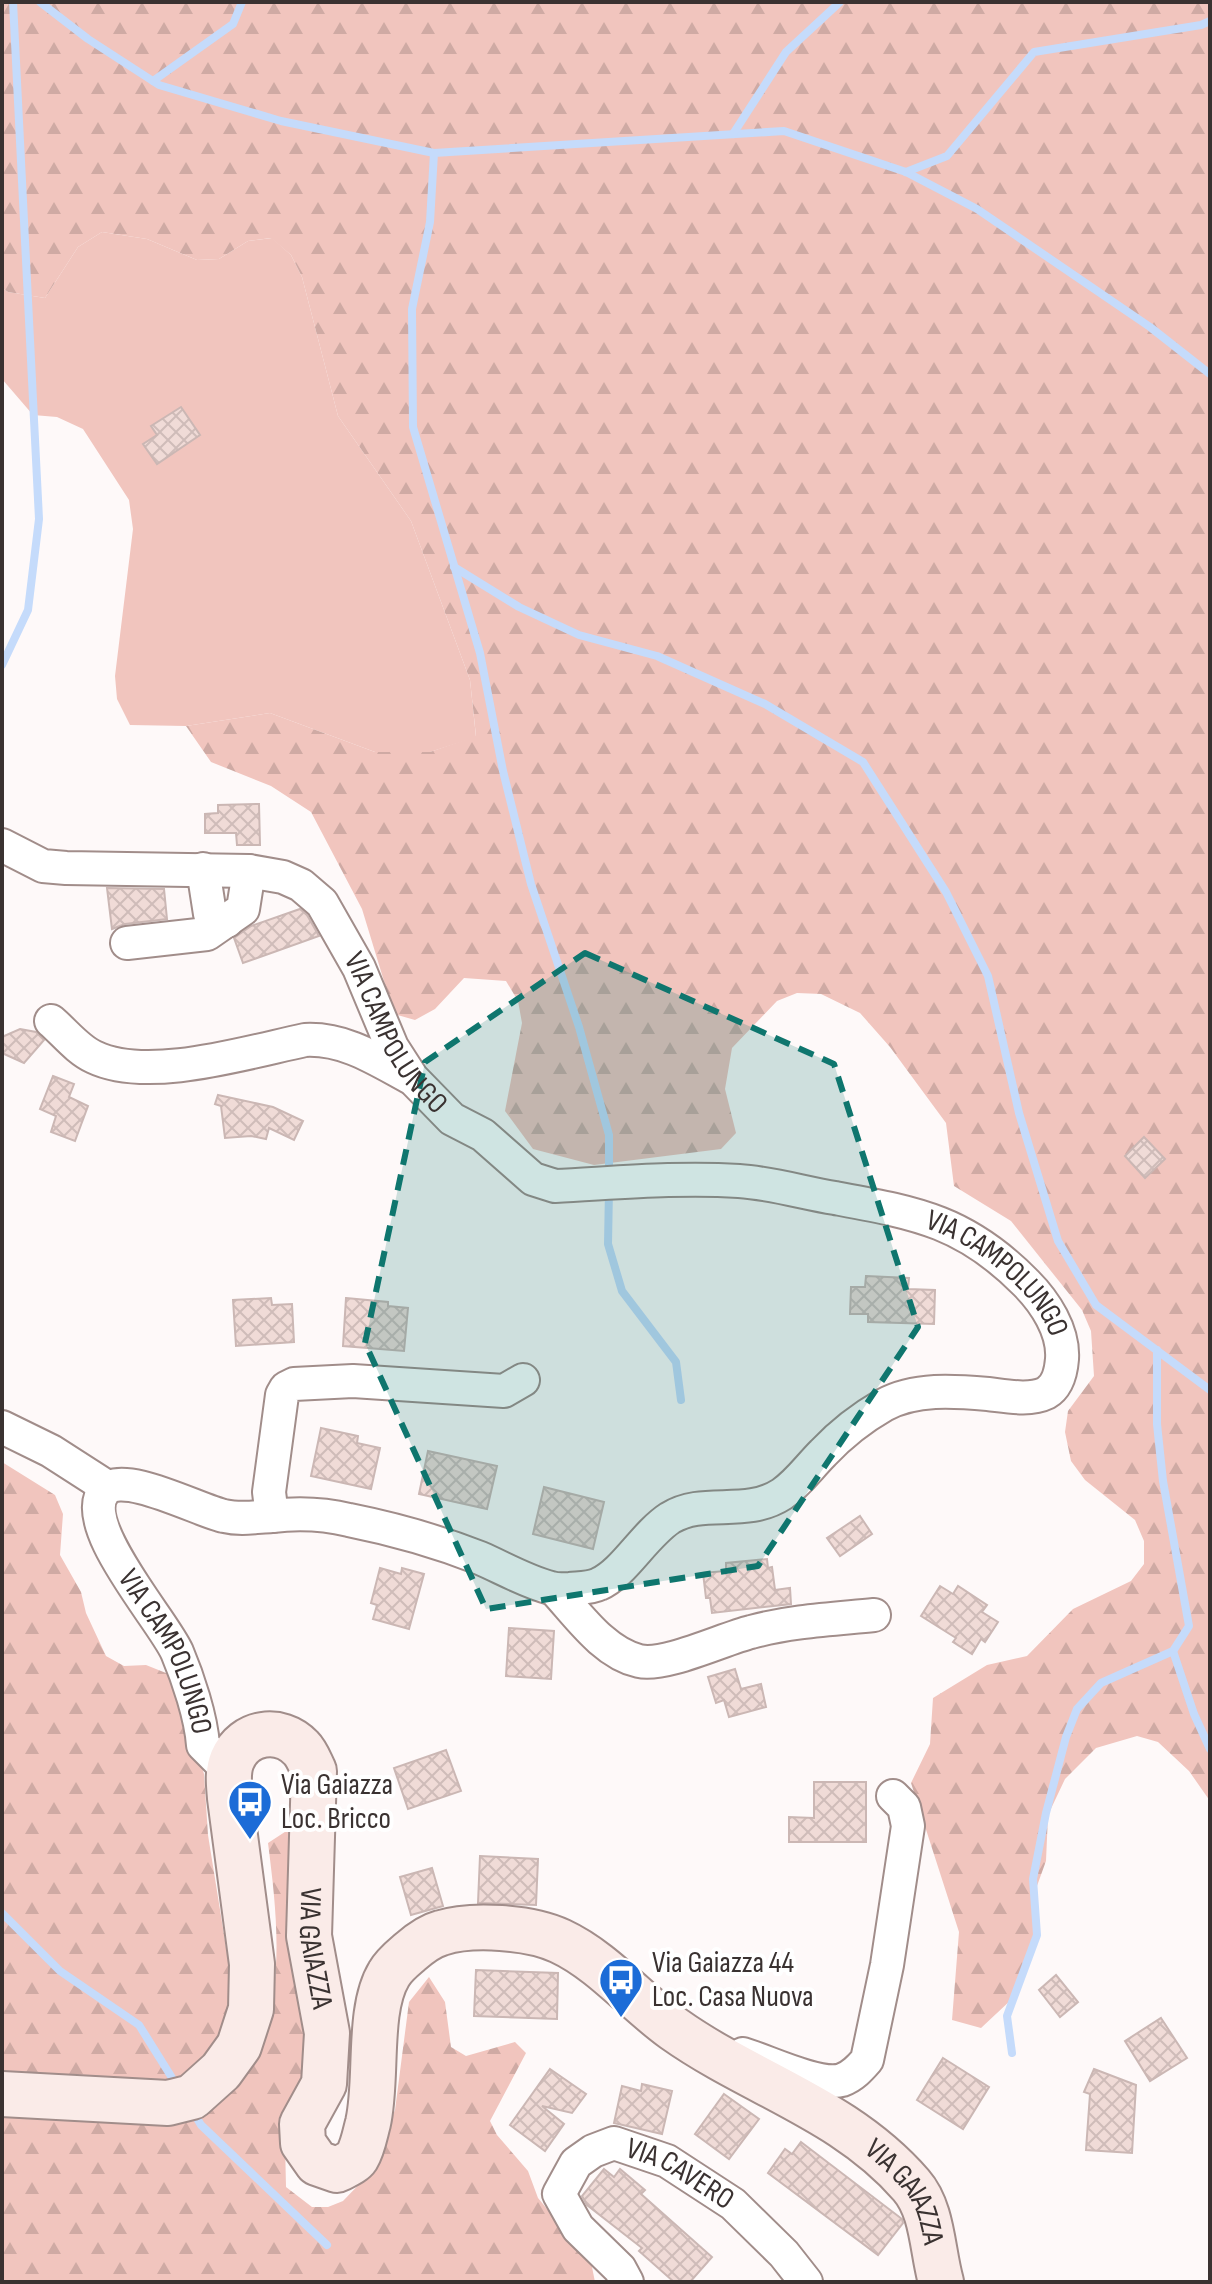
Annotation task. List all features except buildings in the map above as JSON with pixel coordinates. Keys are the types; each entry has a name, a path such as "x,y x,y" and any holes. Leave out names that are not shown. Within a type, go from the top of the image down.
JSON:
{"main road":[{"name":"VIA GAIAZZA","path":"229,1771 233,1757 243,1743 262,1734 283,1736 294,1742 303,1749 314,1771 309,1936 327,2033 324,2084 302,2124 303,2143 317,2163 337,2170 355,2160 364,2141 373,2100 381,1994 389,1973 401,1960 439,1933 474,1927 536,1932 579,1951 674,2029 713,2054 828,2115 884,2157 913,2187 924,2206 941,2282"},
{"path":"2,2094 168,2103 192,2097 221,2071 239,2046 251,2009 252,1964 229,1771"}],"street":[{"name":"VIA CAMPOLUNGO","path":"2,845 43,866 249,871 283,877 301,885 322,903 359,968 392,1047 412,1078 452,1119 483,1135 533,1179 555,1186 695,1180 746,1182 897,1209 932,1219 979,1242 1041,1298 1063,1351 1057,1383 1048,1392 1014,1397 962,1391 911,1394 884,1405 860,1422 777,1497 751,1508 722,1507 674,1515 649,1534 612,1575 599,1584 555,1590"},
{"path":"203,869 210,914 227,921"},
{"path":"127,943 207,934 243,909 249,871"},
{"path":"51,1021 92,1057 128,1066 184,1065 305,1040 324,1039 349,1045 412,1078"},
{"path":"272,1516 269,1492 282,1395 286,1388 294,1384 353,1381 504,1391 523,1380"},
{"path":"2,1427 51,1451 107,1487 136,1486 229,1517 247,1519 320,1514 412,1534 475,1556 555,1590 607,1644 638,1661 655,1662 754,1631 874,1615"},
{"name":"VIA CAMPOLUNGO","path":"107,1487 102,1493 99,1511 106,1539 176,1650 202,1730 203,1745 229,1771"},
{"name":"VIA GAIAZZA","path":"713,2054 726,2051 745,2055 823,2080 840,2081 857,2072 867,2060 887,1965 908,1826 904,1807 893,1796"},
{"name":"VIA CAVERO","path":"627,2282 620,2269 578,2228 559,2194 576,2163 593,2151 614,2143 667,2161 733,2204 784,2254 806,2282"}],"highlighted area":[{"path":"585,953 834,1064 918,1327 758,1566 486,1609 365,1343 425,1062"}],"green space":[{"path":"2,2 1210,2 1210,1801 1189,1771 1158,1742 1137,1736 1096,1748 1065,1779 1048,1815 1046,1861 1033,1897 1035,1939 1017,1979 1012,1999 981,2028 952,2020 959,1932 911,1783 930,1744 933,1698 987,1665 1027,1656 1073,1609 1131,1581 1144,1564 1144,1541 1135,1520 1085,1480 1071,1461 1065,1432 1068,1411 1094,1376 1091,1331 1082,1310 1011,1221 954,1186 946,1123 890,1047 860,1013 821,994 797,993 777,1001 732,1048 725,1089 736,1133 721,1149 594,1165 533,1149 505,1111 522,1023 518,1001 506,981 464,978 435,1009 415,1020 394,1014 362,909 311,812 271,786 211,762 186,726 270,713 375,752 430,752 476,736 470,680 411,521 338,416 302,277 291,255 271,238 248,241 219,259 197,260 147,239 102,232 78,247 45,298 8,292 2,288"},
{"path":"102,232 147,239 197,260 219,259 248,241 272,238 291,255 302,277 338,416 411,521 470,680 476,737 430,752 375,752 270,713 186,726 130,725 117,699 115,676 133,529 129,500 83,429 57,417 33,415 2,379 2,288 8,292 45,298 78,247"},
{"path":"2,1462 55,1495 63,1514 60,1555 81,1592 86,1613 106,1656 124,1666 146,1665 166,1673 179,1691 204,1774 208,1835 234,1997 212,2060 156,2091 2,2076"},
{"path":"294,1826 308,2051 285,2142 286,2187 312,2207 328,2207 343,2201 369,2174 395,2110 409,2002 429,1977 445,2002 451,2047 466,2056 515,2042 526,2053 490,2121 497,2135 528,2171 538,2198 591,2262 595,2282 2,2282 2,2104 155,2115 208,2113 251,2063 265,2031 275,1978 276,1951 268,1843"}],"waterway":[{"path":"2,665 28,610 39,519 13,2"},
{"path":"40,2 88,39 159,85 281,121 434,153 784,131 906,172 977,209 1150,327 1210,374"},
{"path":"153,81 233,24 242,2"},
{"path":"733,134 786,52 840,2"},
{"path":"906,172 947,156 1034,52 1210,21"},
{"path":"434,153 430,222 412,309 413,427 480,653 503,771 531,884 579,1027 609,1135 609,1176"},
{"path":"454,567 519,607 579,635 657,656 765,704 863,762 946,892 988,976 1019,1113 1058,1241 1096,1305 1210,1390"},
{"path":"609,1189 608,1244 622,1291 676,1362 681,1400"},
{"path":"1012,2053 1007,2016 1037,1935 1033,1879 1046,1813 1066,1737 1077,1709 1101,1683 1173,1651 1189,1626 1163,1481 1157,1424 1157,1350"},
{"path":"1173,1651 1194,1714 1210,1749"},
{"path":"2,1913 60,1971 139,2025 179,2089"},
{"path":"192,2110 201,2125 327,2245"}],"place":[{"name":"Via Gaiazza Loc. Bricco","path":"250,1841"},
{"name":"Via Gaiazza 44 Loc. Casa Nuova","path":"621,2019"}]}
